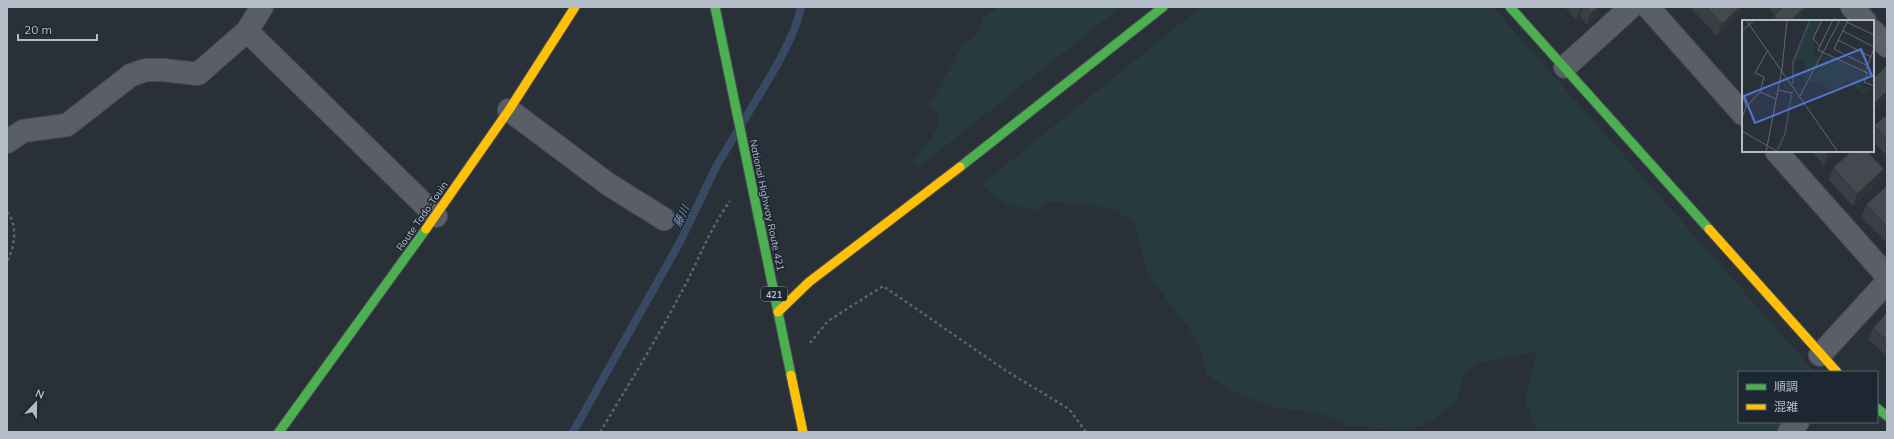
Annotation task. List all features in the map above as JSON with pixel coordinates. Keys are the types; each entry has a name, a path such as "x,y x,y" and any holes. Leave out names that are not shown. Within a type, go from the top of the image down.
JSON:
{"main road":[{"name":"Route Tado-Touin","path":"279,432 436,216 509,110 575,7"},
{"name":"National Highway Route 421","path":"714,7 803,432"},
{"path":"778,312 809,282 959,168 1163,7"},
{"path":"1510,7 1820,355 1836,371"},
{"path":"1878,409 1887,416"}],"street":[{"path":"7,142 23,131 66,125 131,75 138,72 146,70 163,70 198,74 247,31 262,7"},
{"path":"1565,67 1631,7"},
{"path":"1648,7 1742,113"},
{"path":"1852,7 1864,20"},
{"path":"247,31 436,216"},
{"path":"1874,31 1887,46"},
{"path":"509,110 608,184 664,218"},
{"path":"1777,152 1887,276"},
{"path":"1820,355 1887,282"},
{"path":"1789,432 1797,423"}],"path":[{"path":"600,432 659,333 682,291 706,239 721,214 750,174"},
{"path":"7,212 12,218 14,243 7,261"},
{"path":"791,374 810,343 828,321 883,286 1005,370 1069,409 1086,432"}],"green space":[{"path":"999,7 1121,7 920,166 912,163 936,131 939,117 929,106 962,45 976,36 983,17"},
{"path":"1201,7 1493,7 1812,369 1812,371 1738,371 1738,423 1786,423 1778,432 1537,432 1525,400 1538,351 1477,364 1462,375 1460,392 1456,402 1434,419 1417,427 1403,430 1348,426 1323,414 1273,407 1235,392 1207,375 1200,349 1190,330 1149,276 1135,224 1117,211 1092,205 1051,202 1036,210 1010,205 993,196 982,184"}],"building":[{"path":"1586,7 1599,7 1591,13"},
{"path":"1706,7 1740,7 1722,24"},
{"path":"1783,7 1804,8 1791,20 1778,20 1774,15"},
{"path":"1835,17 1838,20 1831,20"},
{"path":"1886,66 1887,67 1887,91 1874,104 1874,76 1875,77"},
{"path":"1887,114 1887,139 1874,126"},
{"path":"1850,152 1868,152 1884,169 1857,194 1833,168"},
{"path":"1887,185 1887,227 1866,205"},
{"path":"1887,312 1887,341 1873,328"}],"waterway":[{"name":"藤川","path":"743,122 785,51 792,36 801,7"},
{"name":"藤川","path":"573,432 680,242 717,165 737,132"}],"traffic: fast":[{"path":"715,7 791,375"},
{"path":"960,167 1163,7"},
{"path":"1510,7 1709,229"},
{"path":"279,432 426,229"},
{"path":"1878,409 1887,416"}],"traffic: slow":[{"path":"426,229 509,110 575,7"},
{"path":"778,312 809,282 960,167"},
{"path":"1709,229 1836,371"},
{"path":"791,375 803,432"}]}
